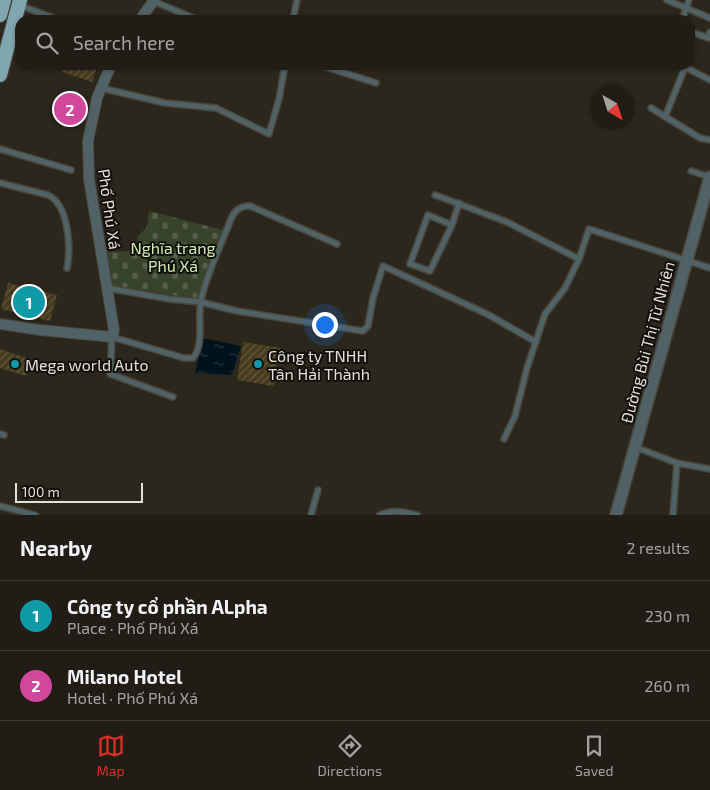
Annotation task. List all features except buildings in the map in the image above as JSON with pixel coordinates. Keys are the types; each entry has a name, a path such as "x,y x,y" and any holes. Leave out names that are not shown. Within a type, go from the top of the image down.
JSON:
{"highway":[{"path":"0,15 4,0"},
{"path":"16,15 19,2"},
{"path":"0,75 15,17"}],"street":[{"path":"143,15 153,0"},
{"name":"Phố Phú Xá","path":"109,70 101,88 88,141 89,180 114,330 112,337"},
{"name":"Đường Bùi Thị Từ Nhiên","path":"616,515 709,181"},
{"path":"0,324 112,337"}],"lane":[{"path":"153,0 187,15"},
{"path":"295,15 297,0"},
{"path":"667,0 710,18"},
{"path":"684,15 689,0"},
{"path":"19,2 48,15"},
{"path":"695,33 709,36"},
{"path":"101,88 165,103 216,108 269,134 284,70"},
{"path":"336,70 376,83"},
{"path":"665,117 683,70"},
{"path":"691,70 710,80"},
{"path":"651,108 700,138 710,140"},
{"path":"0,150 71,170"},
{"path":"691,171 709,181"},
{"path":"0,183 48,195 59,204 67,227 70,254 66,268"},
{"path":"435,195 508,222 579,260"},
{"path":"452,225 428,214 410,264 430,271 452,225 459,203"},
{"path":"173,397 110,374 112,337 184,358 193,358 197,351 200,328 200,302 231,219 238,208 250,206 337,244"},
{"path":"504,439 515,416 545,314 566,288 579,260 589,229 710,268"},
{"path":"107,288 169,299 200,302 237,311 363,331 368,326 382,266 486,314 536,342"},
{"path":"635,447 677,463 710,469"},
{"path":"673,515 677,463"},
{"path":"311,515 318,490"},
{"path":"0,506 35,515"},
{"path":"380,515 386,512 397,511 417,515"}],"green space":[{"name":"Nghĩa trang Phú Xá","path":"149,211 223,230 197,299 110,285 106,252 131,251 136,247 138,236 147,227"}],"water":[{"path":"203,338 241,346 232,375 195,373"}],"place":[{"name":"Milano Hotel","path":"70,109"},
{"name":"Công ty cổ phần ALpha","path":"29,302"},
{"name":"Mega world Auto","path":"15,364"},
{"name":"Công ty TNHH Tân Hải Thành","path":"258,364"}]}
